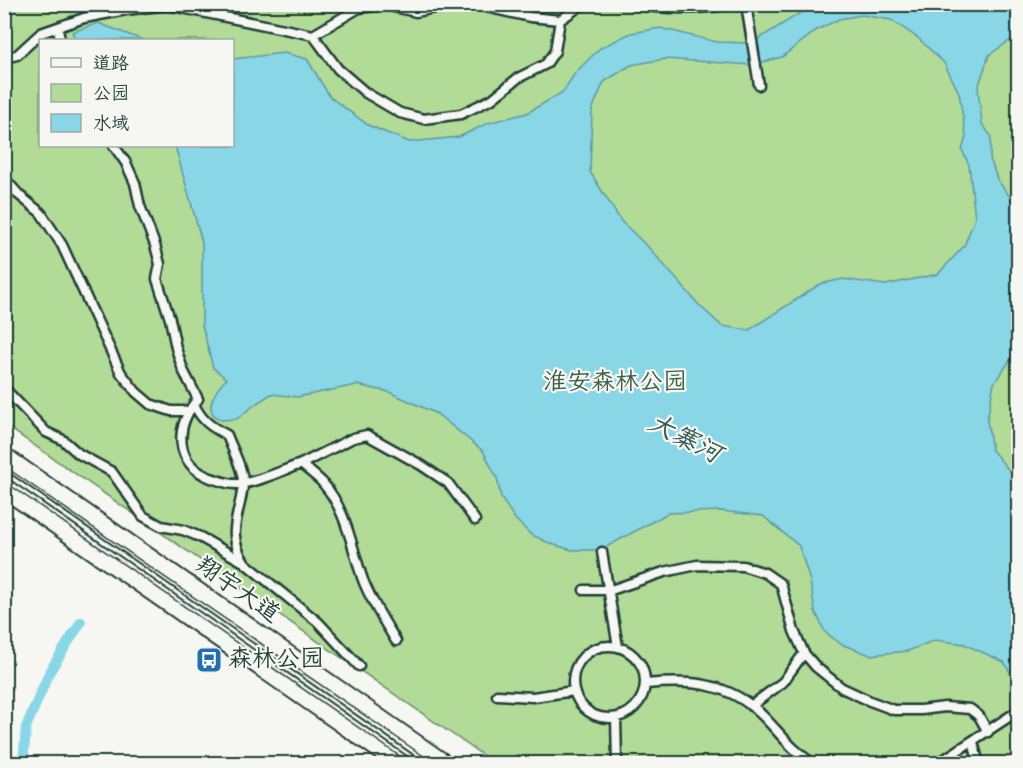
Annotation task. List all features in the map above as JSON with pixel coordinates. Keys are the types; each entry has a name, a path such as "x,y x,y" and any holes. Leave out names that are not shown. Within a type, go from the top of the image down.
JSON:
{"main road":[{"name":"翔宇大道","path":"4,457 444,764"},
{"name":"翔宇大道","path":"4,488 401,764"}],"street":[{"path":"4,58 16,55 41,33 84,18 167,5 313,35 359,8 385,5 416,12 453,4"},
{"path":"473,4 530,17 560,20 583,4"},
{"path":"632,4 653,7 716,7 730,4"},
{"path":"746,4 759,85"},
{"path":"313,35 338,69 366,93 400,113 424,119 461,114 492,99 518,78 546,64 555,51 560,20"},
{"path":"58,28 60,39"},
{"path":"115,147 126,163 135,183 140,206 155,245 159,264 158,279 183,370 198,399 185,416 180,435 188,463 202,475 223,483 238,484 301,464 353,438 367,435 422,465 448,483 475,520"},
{"path":"4,178 19,195 41,213 62,245 121,373 135,392 150,404 171,411 191,407"},
{"path":"4,388 46,432 63,440 79,454 112,472 143,516 161,526 183,530 200,537 245,563 318,622 359,666"},
{"path":"191,407 211,427 226,435 243,483 235,528 237,551 245,563"},
{"path":"301,464 322,482 335,500 346,522 363,581 396,641"},
{"path":"602,552 618,647"},
{"path":"584,590 608,590 664,572 697,565 743,566 765,573 781,584 794,631 804,653 816,667 842,688 894,710 945,707 970,709 979,716 988,732"},
{"path":"618,647 632,653 640,662 645,673 646,684 637,706 627,714 616,718 604,718 592,715 582,707 574,691 574,674 578,662 587,653 597,648 618,647"},
{"path":"751,706 783,682 804,653"},
{"path":"646,684 670,682 706,684 739,695 762,714 796,753 814,764"},
{"path":"497,695 532,697 574,691"},
{"path":"937,764 1018,711"},
{"path":"616,718 617,764"},
{"path":"973,742 979,764"}],"green space":[{"name":"淮安森林公园","path":"5,5 1018,5 1018,763 494,763 5,425"}],"water":[{"path":"813,5 1018,5 1018,35 989,55 978,88 982,124 991,136 990,158 997,179 1018,208 1018,349 994,383 987,420 992,450 1018,481 1018,686 1004,662 964,644 935,640 908,651 870,655 841,644 825,632 815,611 810,581 799,546 763,516 721,511 668,513 601,550 572,550 551,544 530,534 515,519 501,498 497,478 483,451 437,414 389,392 357,385 297,397 271,394 237,419 221,420 211,410 214,395 227,379 213,368 202,325 202,242 175,147 234,147 234,59 284,53 307,59 330,97 368,125 409,142 459,137 488,123 527,113 563,92 575,73 600,48 631,33 660,28 717,42 752,43","holes":["862,15 891,20 918,38 944,63 959,93 966,137 962,150 969,165 975,218 964,246 938,274 885,285 843,279 820,284 749,330 722,326 700,306 650,249 621,221 590,172 592,110 604,82 631,65 665,59 752,65 782,57 817,30 839,19"]},
{"path":"98,23 140,39 76,39 72,32"}],"waterway":[{"name":"大寨河","path":"23,764 26,727 50,671 81,622"}],"tram line":[{"path":"4,466 435,764"},
{"path":"4,481 411,764"}],"place":[{"name":"森林公园","path":"209,660"}]}
